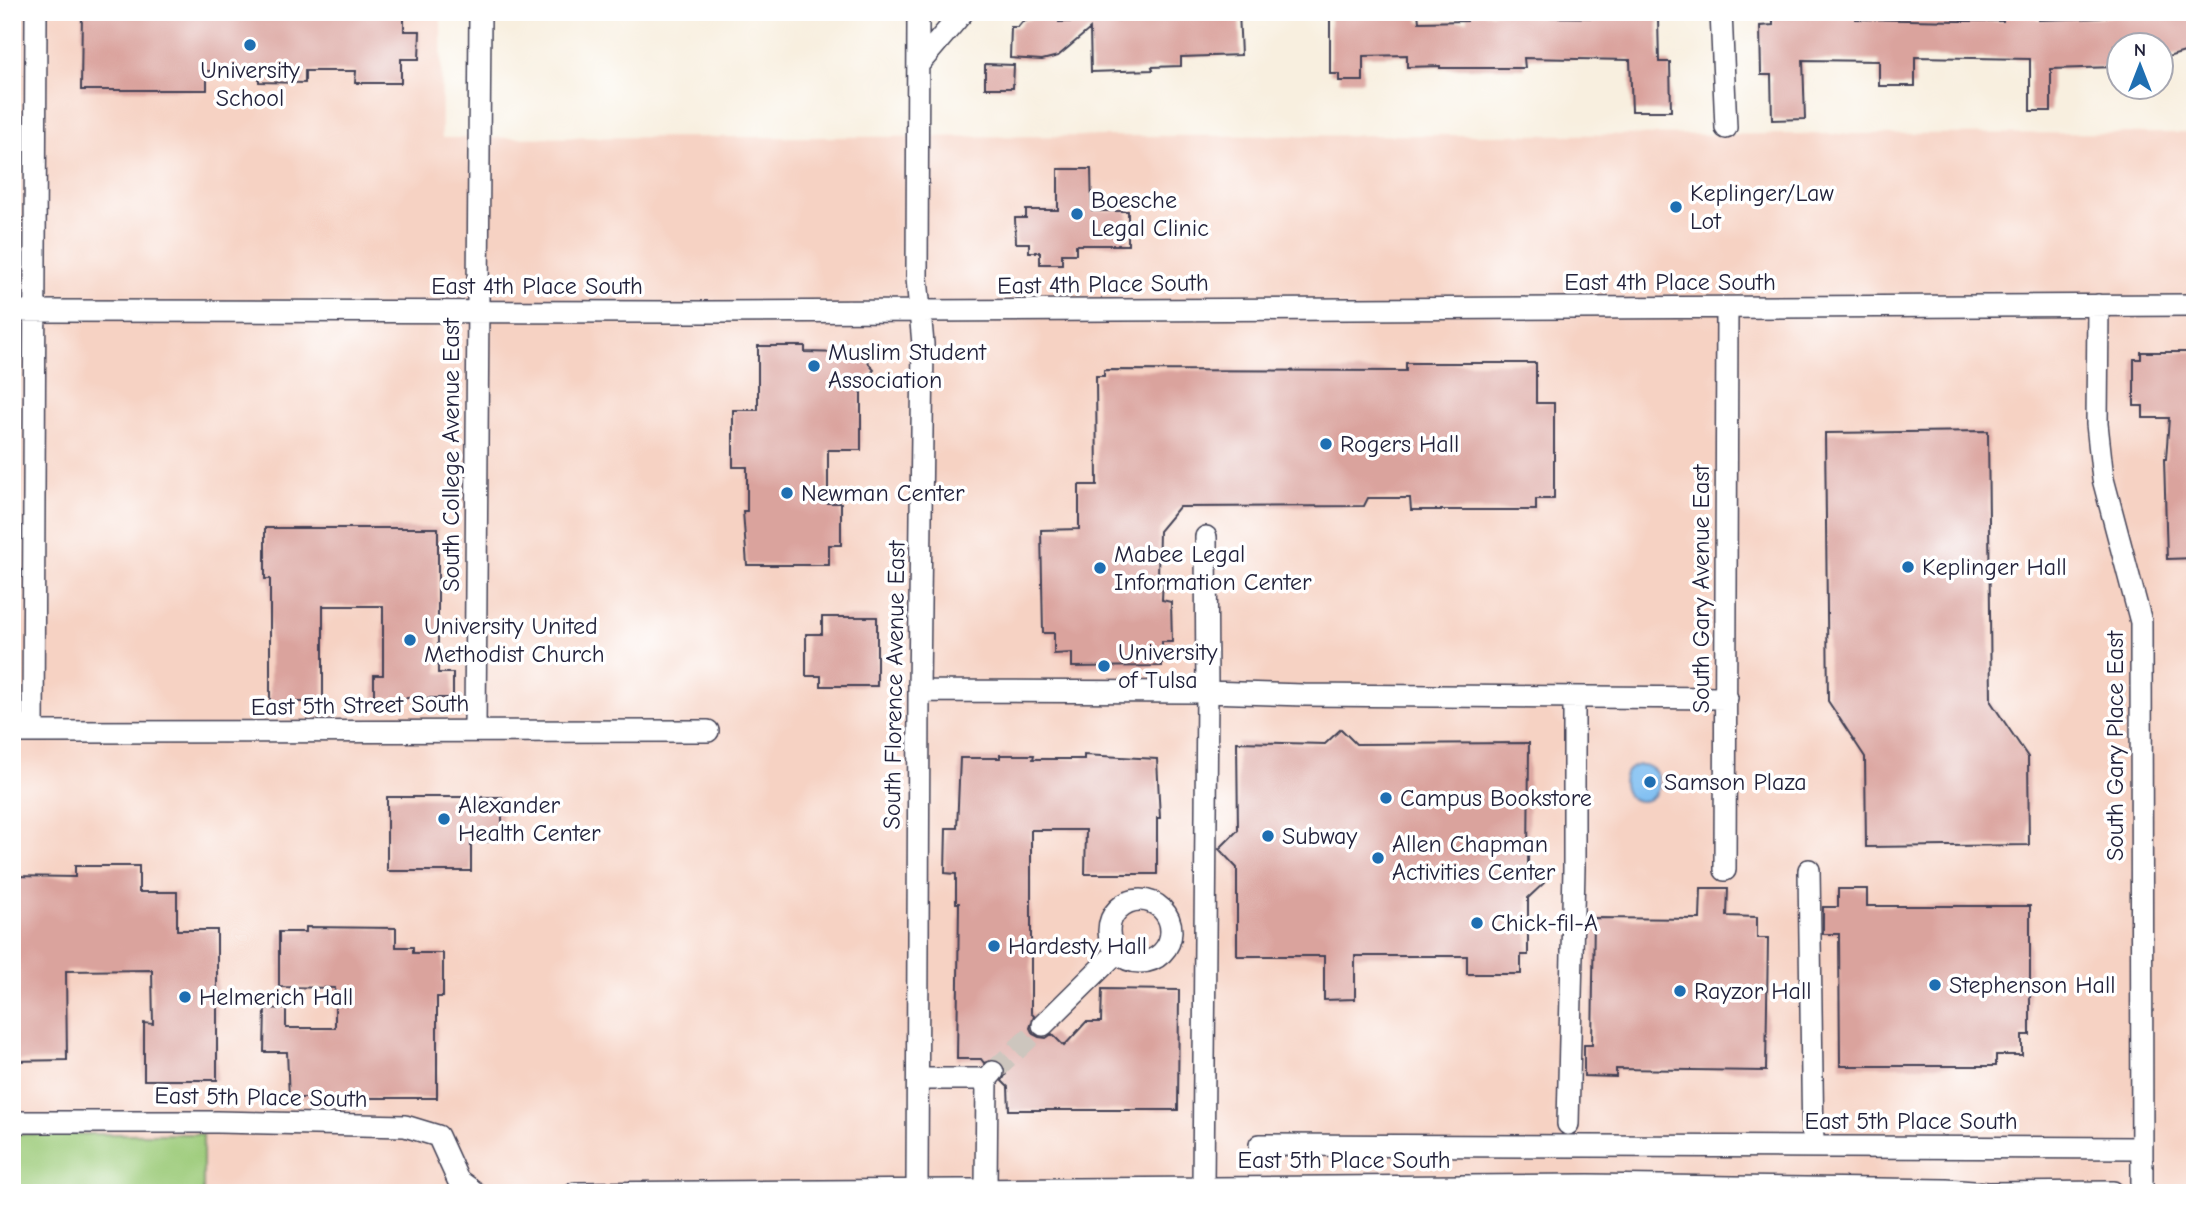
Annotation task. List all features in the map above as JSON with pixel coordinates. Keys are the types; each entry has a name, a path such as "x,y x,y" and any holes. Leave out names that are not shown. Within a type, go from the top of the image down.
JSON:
{"street":[{"path":"23,732 23,311 36,12"},
{"name":"South College Avenue East","path":"475,730 480,12"},
{"name":"South Florence Avenue East","path":"917,1190 923,344 916,246 918,12"},
{"path":"918,65 963,12"},
{"path":"1721,12 1726,128"},
{"name":"South Gary Place East","path":"2098,305 2097,424 2103,479 2141,622 2142,1193"},
{"name":"East 4th Place South","path":"23,311 920,311 2195,305"},
{"name":"South Gary Avenue East","path":"1725,870 1727,308"},
{"path":"1203,1187 1206,537"},
{"path":"919,691 1727,698"},
{"path":"1568,1124 1574,868 1574,697"},
{"name":"East 5th Street South","path":"23,732 708,731"},
{"path":"1810,870 1813,1147"},
{"path":"1134,900 1145,900 1164,910 1172,930 1167,949 1152,961 1133,962 1117,952 1111,943 1109,932 1111,921 1124,904 1134,900"},
{"path":"1172,930 1205,929"},
{"path":"1043,1025 1117,952"},
{"path":"918,1079 990,1076 986,1188"},
{"name":"East 5th Place South","path":"12,1122 229,1122 405,1126 438,1136 458,1180 476,1193"},
{"name":"East 5th Place South","path":"1260,1145 2141,1148"},
{"name":"East 5th Place South","path":"575,1193 1589,1185 1947,1190 1988,1193 2113,1192"}],"shaded area":[{"name":"University of Tulsa","path":"12,12 441,12 442,138 2195,133 2195,1193 12,1193"}],"green space":[{"path":"12,1134 203,1134 203,1193 12,1193"}],"water":[{"path":"1641,765 1654,770 1659,783 1654,796 1641,801 1628,796 1623,783 1628,770"}],"building":[{"name":"University School","path":"82,12 404,12 404,31 420,31 419,59 401,59 401,83 355,83 356,71 305,71 305,83 259,82 259,71 207,71 207,90 81,90"},
{"path":"1239,12 1241,55 1181,57 1181,66 1152,67 1153,70 1091,72 1090,29 1058,56 1042,60 1010,58 1011,27 1018,27 1023,21 1030,19 1059,18 1059,22 1152,19 1152,13"},
{"path":"1330,12 1418,12 1419,22 1467,21 1467,14 1507,12 1534,12 1534,17 1658,18 1659,62 1670,62 1671,111 1632,111 1630,60 1524,58 1525,68 1440,68 1407,67 1407,55 1363,56 1363,81 1339,81 1339,74 1330,74"},
{"path":"2004,12 2038,12 2038,20 2100,18 2129,12 2195,12 2195,49 2176,55 2176,32 2106,32 2106,67 2051,69 2051,111 2030,111 2030,59 1915,57 1915,86 1879,86 1879,61 1803,60 1805,119 1772,120 1771,75 1761,75 1760,26 1773,25 1773,13 1856,14 1856,19 2003,21"},
{"path":"985,64 1014,65 1013,88 985,88"},
{"name":"Boesche Legal Clinic","path":"1058,169 1091,169 1092,211 1128,211 1128,245 1076,245 1076,254 1062,254 1062,264 1040,264 1040,252 1029,252 1029,243 1016,243 1015,218 1026,218 1026,210 1058,210"},
{"name":"Newman Center","path":"850,345 857,351 866,351 869,364 874,370 861,383 861,450 828,450 828,503 841,503 841,545 829,545 829,565 747,565 743,511 747,511 747,467 733,467 733,410 758,410 758,346 805,346 805,352 843,353"},
{"path":"2141,352 2195,352 2195,558 2167,559 2164,459 2169,418 2143,418 2143,406 2134,406 2134,359 2141,359"},
{"name":"Rogers Hall","path":"1406,363 1536,363 1536,403 1554,403 1554,499 1536,499 1536,510 1411,510 1410,498 1368,498 1364,506 1179,507 1159,531 1158,577 1163,577 1162,600 1171,602 1172,642 1162,642 1162,666 1072,667 1072,653 1054,654 1054,633 1043,633 1041,530 1079,529 1079,485 1097,485 1096,376 1104,376 1104,370 1406,371"},
{"name":"Keplinger Hall","path":"1988,431 1991,702 2028,757 2029,845 1866,847 1865,757 1828,701 1825,433"},
{"name":"University United Methodist Church","path":"265,528 438,528 438,673 453,673 453,698 374,698 374,675 383,675 383,606 323,606 323,702 270,702 270,579 265,579"},
{"path":"822,617 877,617 877,686 821,686 821,676 806,676 806,634 822,634"},
{"name":"Allen Chapman Activities Center","path":"1341,729 1356,744 1529,743 1528,866 1544,883 1528,898 1528,955 1521,955 1521,974 1467,974 1467,956 1355,956 1355,999 1324,1000 1324,956 1237,956 1237,868 1219,849 1238,830 1237,742 1325,744"},
{"name":"Hardesty Hall","path":"1000,755 1034,755 1033,759 1084,759 1084,755 1157,759 1160,818 1157,818 1157,874 1085,874 1086,830 1031,830 1031,1013 1034,1016 1030,1028 1033,1034 1039,1037 1046,1038 1052,1034 1064,1046 1086,1022 1101,1022 1102,989 1179,990 1178,1110 1009,1110 1008,1087 1002,1081 1006,1074 1002,1063 995,1059 984,1063 981,1059 957,1059 959,903 956,903 956,874 945,873 946,828 957,828 960,758 1000,758"},
{"name":"Alexander Health Center","path":"387,797 502,797 502,841 471,842 471,871 387,871"},
{"name":"Helmerich Hall","path":"75,866 139,866 139,892 177,892 177,930 217,930 217,1080 144,1080 144,1023 153,1024 152,970 66,971 67,1060 12,1061 12,876 75,877"},
{"name":"Rayzor Hall","path":"1701,888 1728,888 1727,916 1757,917 1757,938 1768,938 1766,1071 1616,1069 1616,1077 1584,1076 1584,1045 1592,1045 1594,918 1700,919"},
{"name":"Stephenson Hall","path":"1838,889 1867,889 1867,906 2030,906 2030,1035 2022,1035 2022,1055 1996,1055 1996,1066 1840,1066 1839,934 1823,934 1823,907 1838,907"},
{"path":"306,927 396,928 396,947 413,947 413,953 443,953 443,997 437,997 437,1098 289,1098 287,1052 264,1052 265,1008 286,1009 286,1028 335,1028 335,988 279,987 279,932 306,932"}],"tunnel":[{"path":"993,1072 1043,1025"}],"place":[{"name":"University School","path":"250,45"},
{"name":"Keplinger/Law Lot","path":"1676,207"},
{"name":"Boesche Legal Clinic","path":"1077,214"},
{"name":"Muslim Student Association","path":"814,366"},
{"name":"Rogers Hall","path":"1326,444"},
{"name":"Newman Center","path":"787,493"},
{"name":"Keplinger Hall","path":"1908,567"},
{"name":"Mabee Legal Information Center","path":"1100,568"},
{"name":"University United Methodist Church","path":"410,640"},
{"name":"University of Tulsa","path":"1104,666"},
{"name":"Samson Plaza","path":"1650,782"},
{"name":"Campus Bookstore","path":"1386,798"},
{"name":"Alexander Health Center","path":"444,819"},
{"name":"Subway","path":"1268,836"},
{"name":"Allen Chapman Activities Center","path":"1378,858"},
{"name":"Chick-fil-A","path":"1477,923"},
{"name":"Hardesty Hall","path":"994,946"},
{"name":"Stephenson Hall","path":"1935,985"},
{"name":"Rayzor Hall","path":"1680,991"},
{"name":"Helmerich Hall","path":"185,997"}]}
